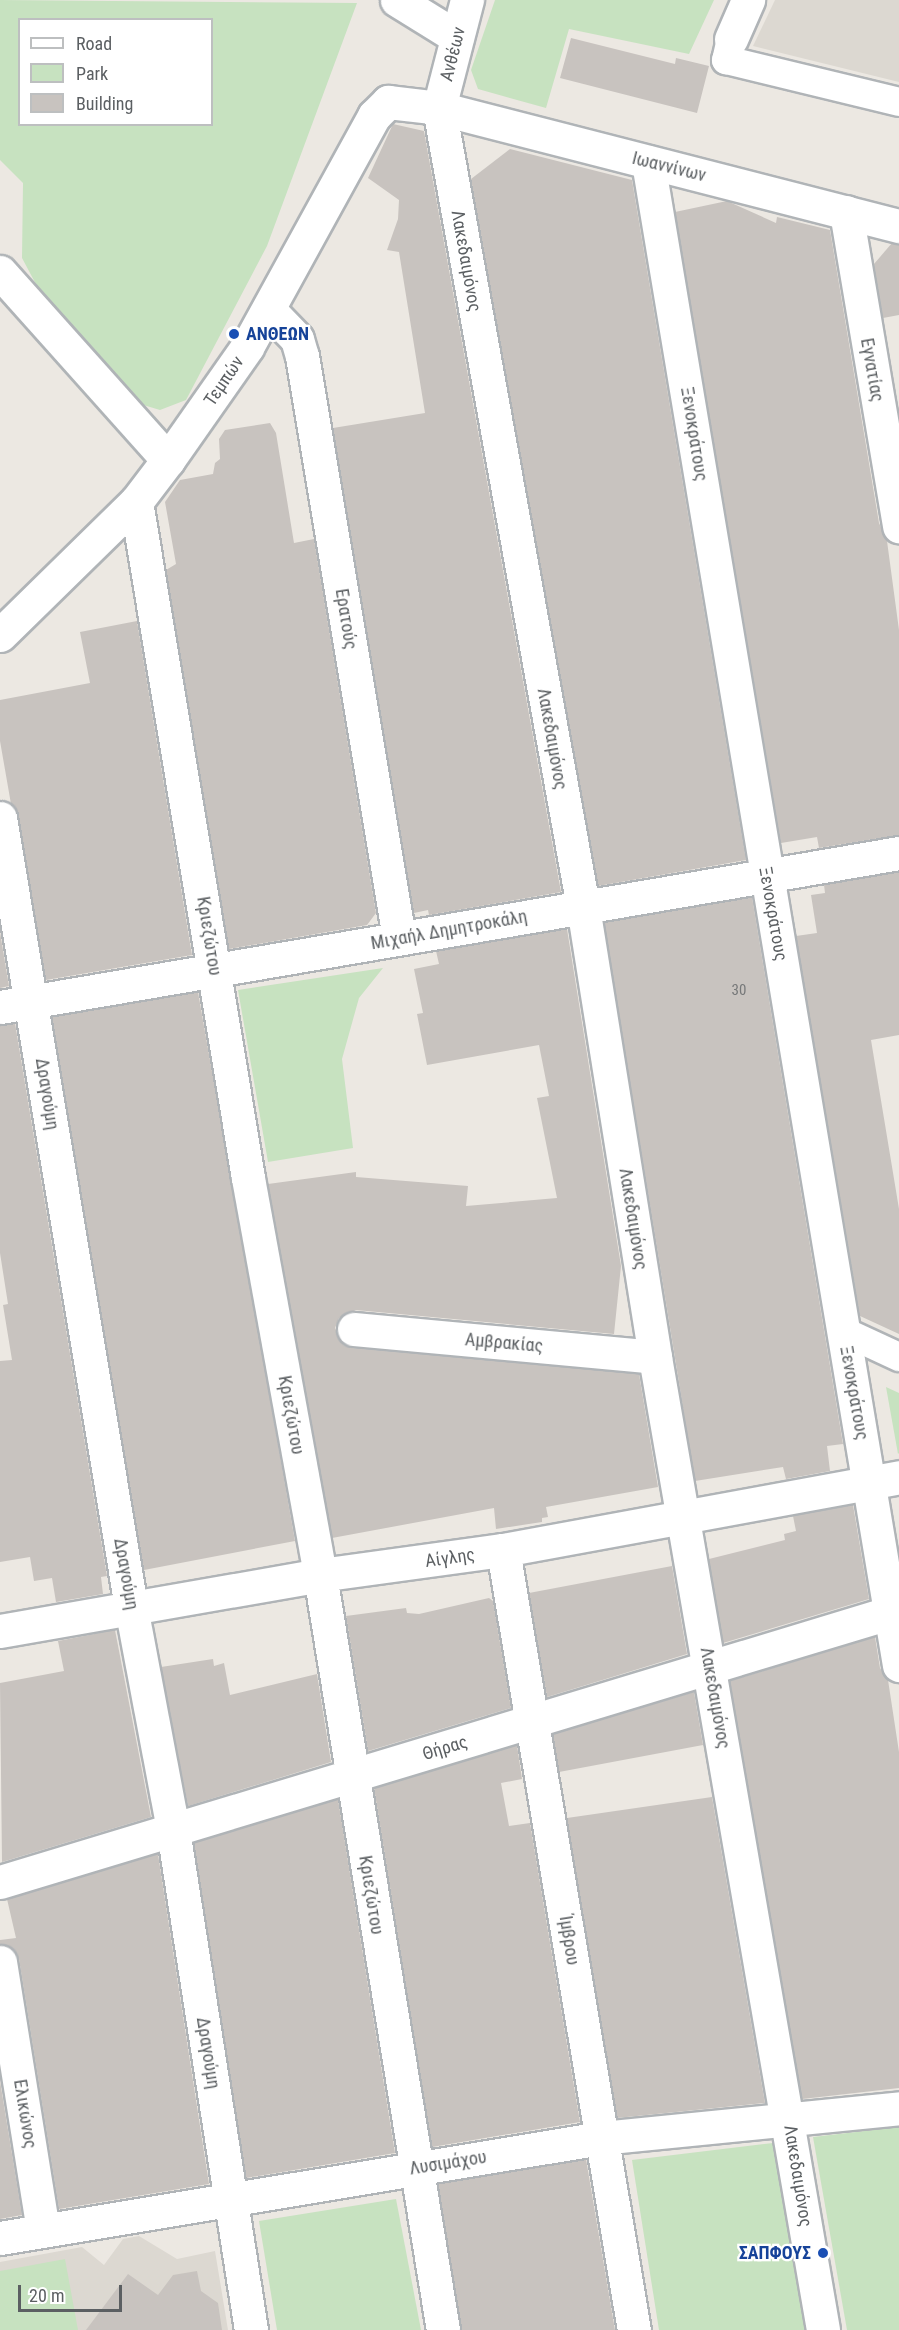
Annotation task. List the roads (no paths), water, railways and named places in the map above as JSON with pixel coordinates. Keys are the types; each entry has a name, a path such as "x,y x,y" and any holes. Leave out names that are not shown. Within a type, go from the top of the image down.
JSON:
{"street":[{"path":"397,0 457,37"},
{"name":"Ανθέων","path":"439,108 466,0"},
{"path":"748,0 731,39 726,60 899,102"},
{"name":"Τεμπών","path":"0,635 136,502 168,460 269,310 378,111 394,101 439,108"},
{"name":"Ιωαννίνων","path":"439,108 899,226"},
{"name":"Λακεδαιμόνος","path":"439,108 583,907 655,1357 789,2121 823,2330"},
{"name":"Ξενοκράτους","path":"648,162 843,1331 884,1480 890,1613 899,1665"},
{"name":"Εγνατίας","path":"846,212 899,527"},
{"path":"0,272 168,460"},
{"name":"Ερατούς","path":"269,310 297,339 302,356 399,938"},
{"name":"Κριεζώτου","path":"136,502 320,1575 443,2330"},
{"name":"Δραγούμη","path":"0,818 16,1004 173,1830 251,2330"},
{"name":"Μιχαήλ Δημητροκάλη","path":"16,1004 899,853"},
{"name":"Αμβρακίας","path":"354,1329 655,1357"},
{"path":"843,1331 899,1357"},
{"name":"Αίγλης","path":"0,1631 320,1575 503,1550 884,1480"},
{"name":"Ίμβρου","path":"503,1550 534,1721 634,2330"},
{"name":"Θήρας","path":"0,1882 890,1613"},
{"name":"Ελικώνος","path":"0,1962 43,2231"},
{"name":"Λυσιμάχου","path":"0,2238 601,2138 789,2121 899,2108"}],"place":[{"name":"ΑΝΘΕΩΝ","path":"234,334"},
{"name":"ΣΑΠΦΟΥΣ","path":"823,2253"}]}
